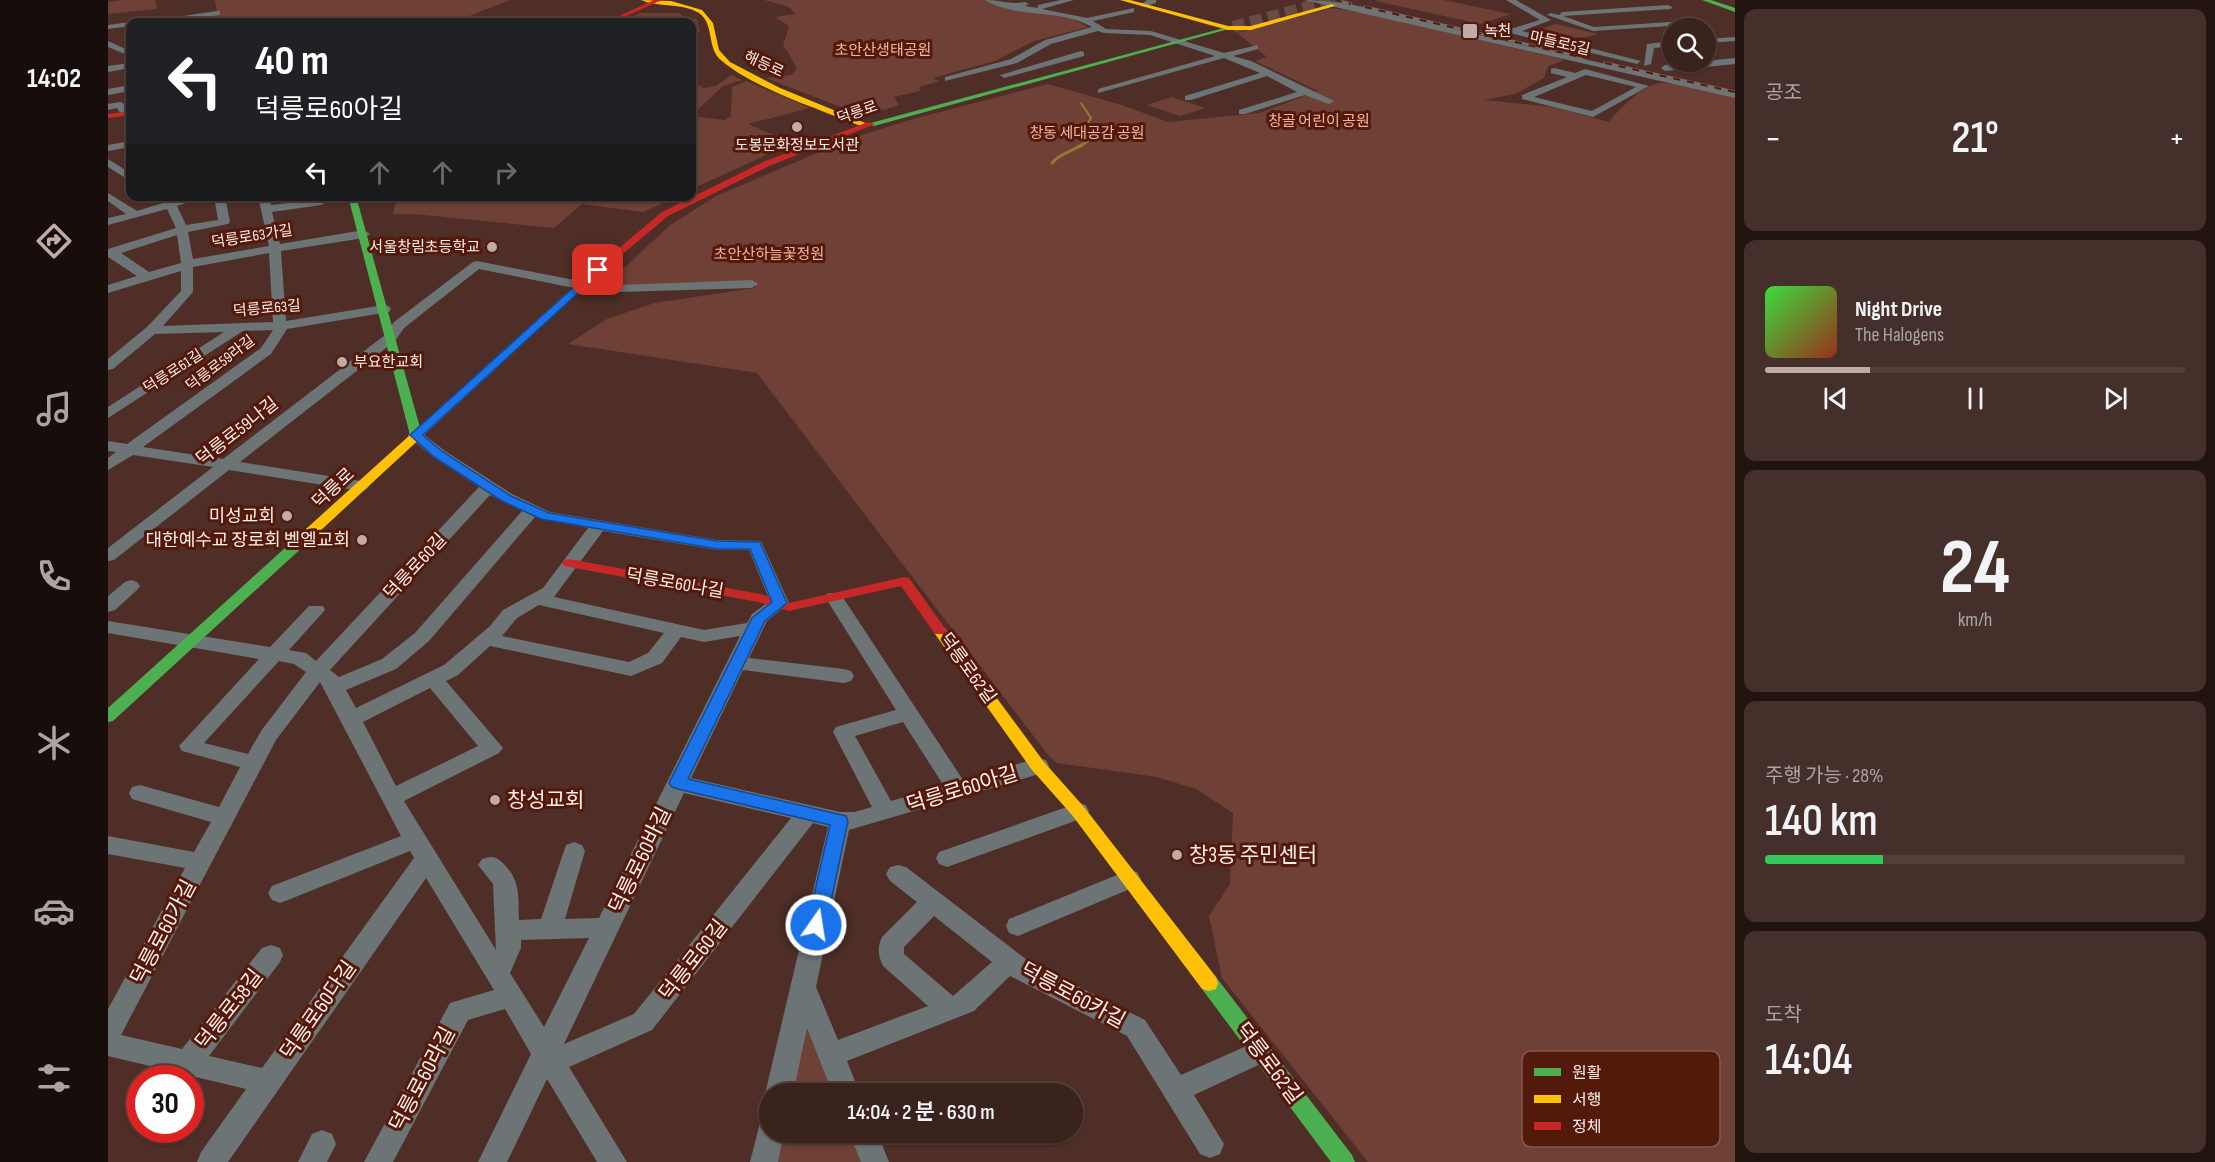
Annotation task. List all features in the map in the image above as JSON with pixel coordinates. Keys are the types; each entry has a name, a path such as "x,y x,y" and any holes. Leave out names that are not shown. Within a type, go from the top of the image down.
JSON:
{"main road":[{"path":"617,18 653,0"},
{"name":"해등로","path":"653,0 674,3 700,12 710,21 713,48 725,62 739,71 866,125"},
{"path":"1709,1 1735,11"},
{"path":"1137,4 1231,28 1251,28 1308,5 1338,7"},
{"path":"1231,28 1231,22 1283,8 1304,10 1308,5"},
{"name":"덕릉로","path":"696,199 766,164 866,125 1176,37 1231,28"},
{"path":"108,116 126,113"},
{"path":"354,201 416,435"},
{"name":"덕릉로","path":"108,717 582,284 665,214 691,201"},
{"path":"408,405 426,408 452,403"},
{"name":"덕릉로60나길","path":"569,563 780,603"},
{"name":"덕릉로62길","path":"780,603 789,607 904,581 1038,765 1078,811 1344,1162"}],"street":[{"path":"989,0 1014,7 1088,20 1104,31 1176,37 1241,61 1329,101"},
{"path":"1014,7 1042,0"},
{"path":"1030,9 1070,0"},
{"path":"1512,1 1532,1"},
{"path":"1512,1 1593,29 1662,24"},
{"path":"1088,20 1137,4"},
{"name":"마들로5길","path":"1338,7 1735,95"},
{"path":"1547,15 1668,7"},
{"path":"1068,15 1093,10"},
{"path":"179,18 218,13"},
{"path":"1547,15 1547,20 1513,31 1662,67"},
{"path":"108,27 126,25"},
{"path":"968,87 948,79 1014,60 1048,42 1098,28"},
{"path":"1154,34 1176,37"},
{"path":"1716,40 1735,39"},
{"path":"1647,64 1650,46 1662,45"},
{"path":"1101,91 1255,47"},
{"path":"1120,95 1263,53"},
{"path":"989,80 1081,54"},
{"path":"1014,60 1032,66"},
{"path":"1716,64 1735,62"},
{"path":"108,69 126,67"},
{"path":"1554,71 1576,76 1585,72 1644,86 1593,114 1525,97 1576,76"},
{"path":"1682,72 1700,76"},
{"path":"1188,98 1269,73"},
{"path":"1227,97 1281,80"},
{"path":"1723,82 1735,85"},
{"path":"108,92 126,89"},
{"path":"1242,112 1305,92"},
{"path":"108,107 120,105 126,111"},
{"path":"108,148 126,146"},
{"path":"108,162 126,175"},
{"path":"108,180 126,178"},
{"path":"108,196 134,214"},
{"path":"113,220 164,201"},
{"path":"108,366 152,330 187,292 187,249 166,201"},
{"path":"110,252 186,229 224,222 220,201"},
{"path":"265,201 275,249 280,326"},
{"path":"268,209 303,201"},
{"path":"314,201 321,202"},
{"path":"113,220 147,242"},
{"name":"덕릉로63가길","path":"108,289 187,265 364,234"},
{"path":"110,252 147,277"},
{"path":"390,338 399,325 477,265 601,287 654,288 752,284"},
{"name":"덕릉로63길","path":"152,330 280,326 384,309"},
{"name":"덕릉로59라길","path":"108,465 267,351 280,330 280,326"},
{"name":"덕릉로61길","path":"108,414 239,328"},
{"name":"덕릉로59나길","path":"108,556 390,338"},
{"path":"416,435 438,454 488,487 546,516 717,545 755,545 780,603"},
{"path":"108,446 361,486"},
{"name":"덕릉로60길","path":"326,679 488,487"},
{"path":"326,679 388,664 422,637 532,510"},
{"path":"351,719 451,670 487,639 510,614 549,592 599,525"},
{"path":"108,606 131,586"},
{"path":"834,597 958,791"},
{"path":"537,599 704,636 754,628"},
{"name":"덕릉로60바길","path":"492,1162 759,618 780,603"},
{"path":"253,763 189,746 316,610"},
{"path":"108,627 299,658 326,679 351,719 420,849 613,1162"},
{"path":"487,639 630,669 655,658 676,630"},
{"path":"737,663 844,676"},
{"name":"덕릉로60가길","path":"108,1034 268,736 326,679"},
{"path":"392,798 492,748 433,679"},
{"name":"덕릉로60아길","path":"886,812 843,732 908,713"},
{"name":"덕릉로60아길","path":"678,783 840,821 854,821 1038,765"},
{"path":"140,794 224,817"},
{"path":"947,858 1078,811"},
{"name":"덕릉로60길","path":"544,1053 566,1056 643,1022 808,813"},
{"path":"781,1083 840,821"},
{"name":"덕릉로60가길","path":"108,845 200,862"},
{"path":"280,894 420,849"},
{"name":"덕릉로60다길","path":"211,1162 267,1082 420,849"},
{"path":"550,929 574,850"},
{"path":"490,865 506,881 509,948 504,986"},
{"name":"덕릉로60카길","path":"898,874 1022,971 1136,1028 1210,1144"},
{"path":"1018,926 1129,879"},
{"path":"933,902 891,944 892,959 949,1009"},
{"name":"덕릉로60바길","path":"508,930 606,928"},
{"name":"덕릉로58길","path":"187,1063 271,955"},
{"name":"덕릉로60카길","path":"831,1055 965,1003 1009,961"},
{"name":"덕릉로60라길","path":"378,1162 459,1011 504,986"},
{"path":"803,987 842,1083"},
{"name":"덕릉로58길","path":"108,1044 267,1082"},
{"path":"1176,1090 1260,1052"},
{"path":"764,1162 768,1143"},
{"path":"867,1143 875,1162"}],"green space":[{"path":"155,0 157,9 108,14 108,2"},
{"path":"215,0 510,0 464,18 200,17 217,13"},
{"name":"초안산생태공원","path":"764,0 995,0 1071,18 1088,27 1034,41 995,61 933,78 940,81 919,87 920,91 894,97 899,105 884,110 851,111 766,78 791,75 797,69 783,46 789,26 775,17 795,14 789,7"},
{"path":"1443,0 1511,14 1481,24 1375,1"},
{"path":"1332,8 1365,13 1565,60 1548,66 1544,78 1515,94 1484,100 1553,107 1609,122 1625,104 1654,84 1670,83 1735,97 1735,1162 1368,1162 1222,978 1209,916 1230,884 1233,813 1196,789 1157,777 1057,763 1048,755 757,373 568,344 607,319 654,303 755,288 755,281 651,286 607,284 669,226 716,196 855,137 913,119 1048,84 1122,105 1168,122 1259,113 1318,91 1255,61 1267,57 1237,33"},
{"path":"640,13 680,13 683,18 630,18"},
{"path":"696,19 697,19 700,32 696,32"},
{"path":"1556,24 1598,34 1574,38 1532,32"},
{"path":"731,75 742,80 723,86 696,111 696,83 704,88 716,86"},
{"path":"746,81 810,108 748,124 792,143 696,187 696,116 725,120 731,116 732,87"},
{"path":"1172,97 1205,108 1180,116 1146,105"},
{"path":"396,201 667,201 643,212 582,204 554,228 414,214 393,214"},
{"path":"803,998 839,1083 784,1083"},
{"path":"772,1143 863,1143 871,1162 768,1162"}],"waterway":[{"path":"1081,103 1091,118 1088,123 1089,128"},
{"path":"1089,127 1091,134"},
{"path":"1052,163 1061,155 1087,142 1091,137"}],"tunnel":[{"path":"1233,27 1334,0"}],"railway":[{"path":"1335,0 1351,4"},
{"path":"1365,7 1585,58"},
{"path":"1605,63 1735,92"}],"traffic: fast":[{"path":"1705,0 1735,10"},
{"path":"871,124 1233,27"},
{"path":"353,201 416,435"},
{"path":"108,717 301,541"},
{"path":"1209,983 1344,1162"}],"traffic: slow":[{"path":"644,0 682,5 700,12 710,23 716,50 728,63 778,89 866,125"},
{"path":"1123,0 1228,28 1251,28 1332,6"},
{"path":"301,541 592,275"},
{"path":"940,631 1038,766 1078,811 1209,983"}],"traffic: jam":[{"path":"618,18 659,0"},
{"path":"108,116 126,114"},
{"path":"696,199 766,164 871,124"},
{"path":"592,275 665,214 691,201"},
{"path":"569,563 760,598 789,607 904,581 940,631"}],"place":[{"name":"녹천","path":"1470,31"},
{"name":"도봉문화정보도서관","path":"797,127"},
{"name":"서울창림초등학교","path":"492,247"},
{"name":"부요한교회","path":"342,362"},
{"name":"미성교회","path":"287,516"},
{"name":"대한예수교 장로회 벧엘교회","path":"362,540"},
{"name":"창성교회","path":"495,800"},
{"name":"창3동 주민센터","path":"1177,855"}],"route":[{"path":"598,270 416,435 438,454 506,498 546,516 717,545 755,545 780,603 759,618 678,783 840,821 816,925"}],"park label":[{"name":"창골 어린이 공원","path":"1319,121"},
{"name":"창동 세대공감 공원","path":"1087,133"},
{"name":"초안산하늘꽃정원","path":"769,254"}]}
